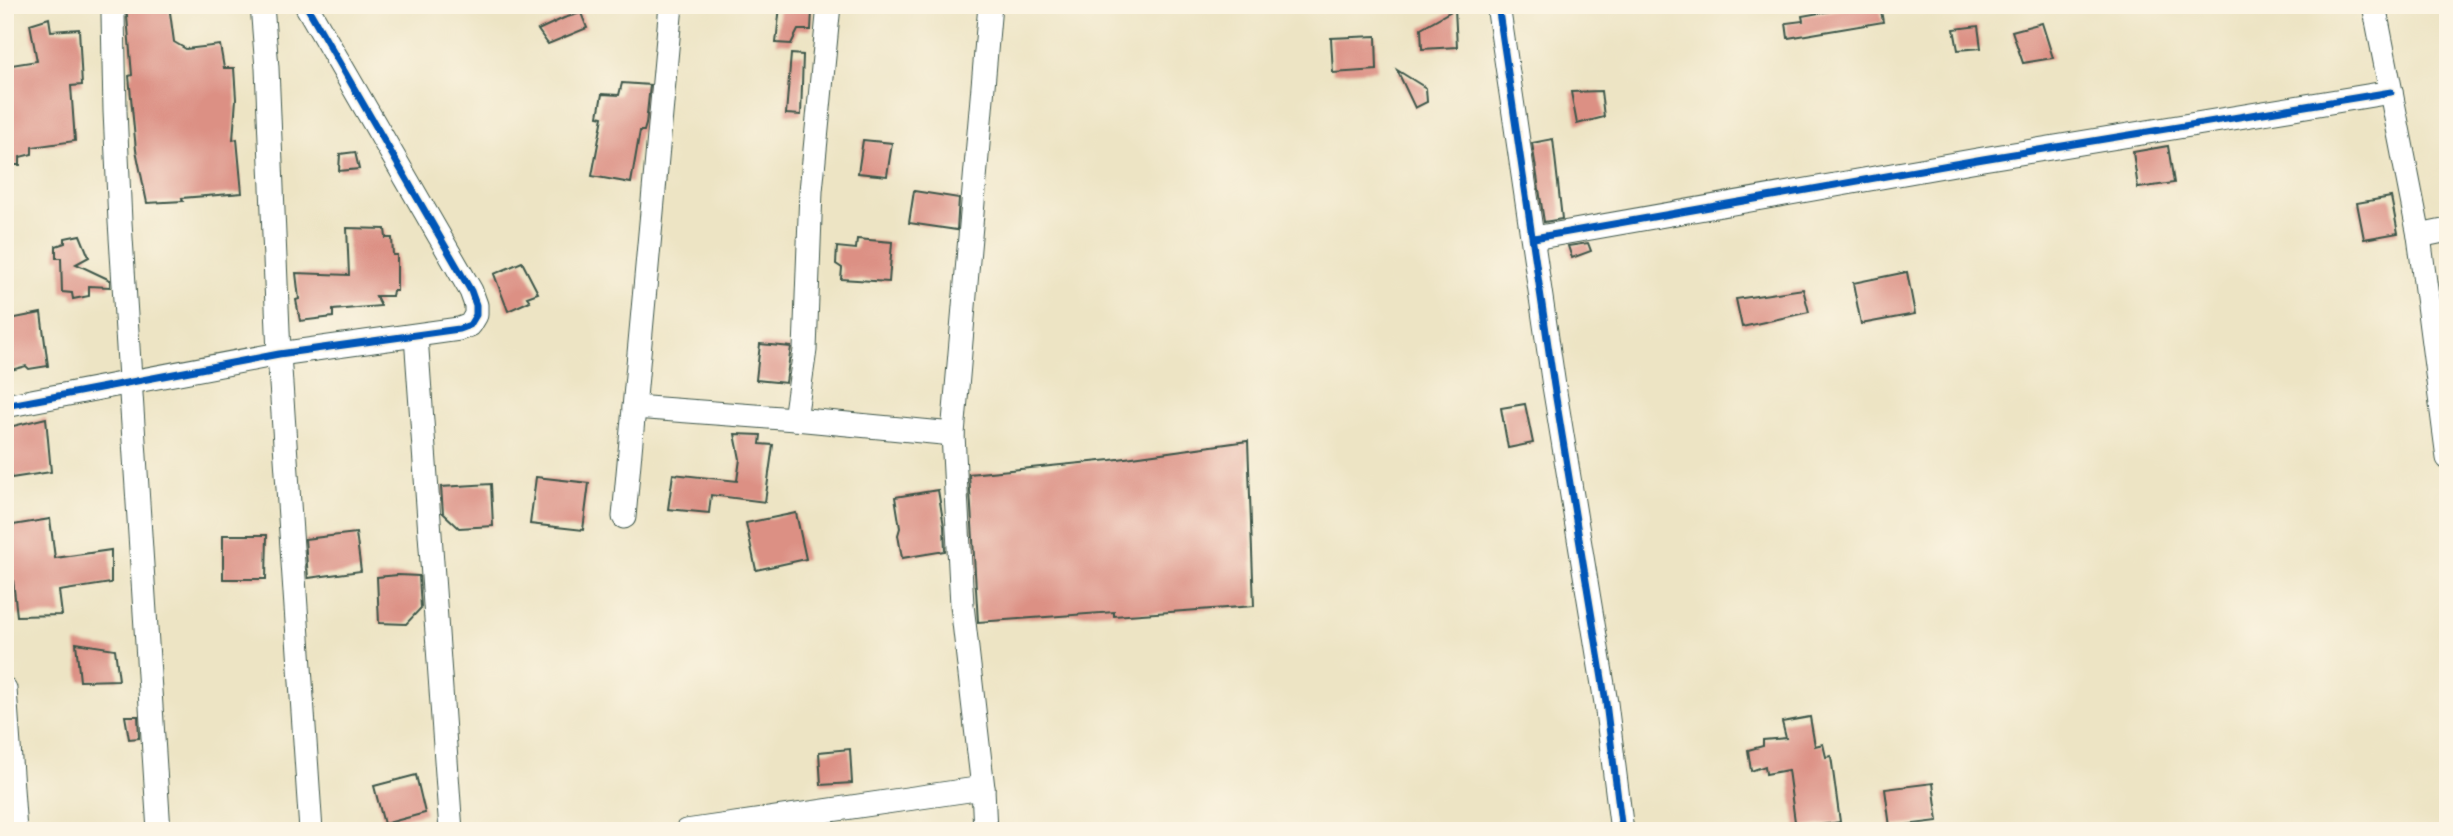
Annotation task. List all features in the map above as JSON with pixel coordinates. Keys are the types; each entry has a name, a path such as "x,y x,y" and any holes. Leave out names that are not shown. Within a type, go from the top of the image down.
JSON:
{"street":[{"path":"262,5 279,354 311,831"},
{"path":"5,405 279,354 415,336 470,325 476,315 476,305 465,280 306,5"},
{"path":"624,517 671,5"},
{"path":"796,419 805,350 811,191 829,5"},
{"path":"985,831 983,788 962,604 953,433 990,5"},
{"path":"1498,5 1561,428 1606,704 1622,831"},
{"path":"2374,5 2419,236 2448,458"},
{"path":"113,15 119,194 159,831"},
{"path":"1534,239 1983,159 2391,92"},
{"path":"2419,236 2448,230"},
{"path":"415,336 450,831"},
{"path":"634,407 953,433"},
{"path":"5,689 15,831"},
{"path":"686,831 740,827 983,788"}],"building":[{"path":"126,5 169,5 174,42 186,49 220,45 224,68 234,68 236,99 233,140 237,139 242,193 147,203 136,150"},
{"path":"1864,5 1880,5 1883,22 1788,38 1786,23 1803,21 1802,16"},
{"path":"780,6 812,11 811,30 798,30 791,44 776,43"},
{"path":"1455,9 1457,47 1422,49 1421,28"},
{"path":"581,13 587,28 548,44 538,30 564,18"},
{"path":"49,18 51,31 79,29 82,85 71,86 75,141 32,147 32,154 20,157 20,165 5,165 5,66 37,61 30,24"},
{"path":"2042,23 2053,58 2023,63 2012,31"},
{"path":"1978,26 1981,48 1958,50 1954,29"},
{"path":"1376,36 1377,70 1333,73 1331,38"},
{"path":"791,54 803,55 801,115 786,114"},
{"path":"1397,70 1426,88 1427,102 1415,108"},
{"path":"622,83 650,85 646,124 644,131 640,131 631,183 592,176 603,117 598,116 602,94 619,95"},
{"path":"1601,91 1604,117 1577,124 1571,92"},
{"path":"1553,139 1562,219 1544,222 1532,143"},
{"path":"863,140 892,143 887,176 858,173"},
{"path":"2168,146 2174,183 2138,188 2133,152"},
{"path":"355,152 359,169 339,171 340,154"},
{"path":"914,191 959,198 957,230 909,223"},
{"path":"2391,197 2398,233 2364,239 2357,203"},
{"path":"347,228 385,229 386,238 392,238 393,255 397,255 397,291 393,291 392,296 376,296 381,306 333,310 333,317 300,321 296,300 299,299 296,273 349,275"},
{"path":"80,235 89,257 76,264 110,280 110,287 89,286 89,296 73,299 72,293 62,292 61,258 56,258 56,246 65,243 65,238"},
{"path":"857,239 892,242 889,282 841,279 842,268 836,264 837,247 856,249"},
{"path":"1588,243 1591,251 1572,258 1568,246"},
{"path":"522,262 538,293 527,297 530,301 508,311 494,274"},
{"path":"1907,272 1915,314 1861,324 1853,283"},
{"path":"1803,289 1809,312 1742,327 1736,299"},
{"path":"41,313 48,366 29,369 26,366 11,370 9,358 5,358 5,320"},
{"path":"760,344 791,347 786,383 756,380"},
{"path":"1525,404 1533,443 1508,448 1501,408"},
{"path":"46,418 51,472 11,478 10,447 7,447 5,428"},
{"path":"735,434 761,435 760,444 773,445 765,502 711,495 709,513 668,509 673,474 737,481 740,459"},
{"path":"1248,441 1254,606 1114,616 1114,612 978,622 969,474 1111,460"},
{"path":"536,477 589,483 583,530 530,524"},
{"path":"491,484 493,526 459,528 443,513 441,487"},
{"path":"938,490 945,551 902,558 895,497"},
{"path":"796,513 806,559 756,570 746,523"},
{"path":"50,519 55,558 111,550 111,583 59,591 62,615 17,616 7,526"},
{"path":"356,533 361,571 308,578 305,539"},
{"path":"223,535 267,535 266,579 223,579"},
{"path":"419,576 421,608 406,624 379,623 377,577"},
{"path":"76,643 115,649 119,680 80,681"},
{"path":"125,716 138,716 139,738 129,739"},
{"path":"1810,717 1815,746 1823,744 1826,757 1831,756 1840,822 1796,829 1788,770 1766,774 1765,766 1751,771 1748,750 1763,746 1763,740 1786,738 1782,722"},
{"path":"850,749 852,783 821,785 819,752"},
{"path":"416,775 425,813 384,824 374,786"},
{"path":"1933,783 1938,821 1890,827 1885,789"}],"cycle path":[{"path":"5,406 279,354 459,329 470,325 476,315 471,291 306,5"},
{"path":"1498,5 1554,386 1606,703 1622,831"},
{"path":"1534,238 1983,159 2391,92"}]}
